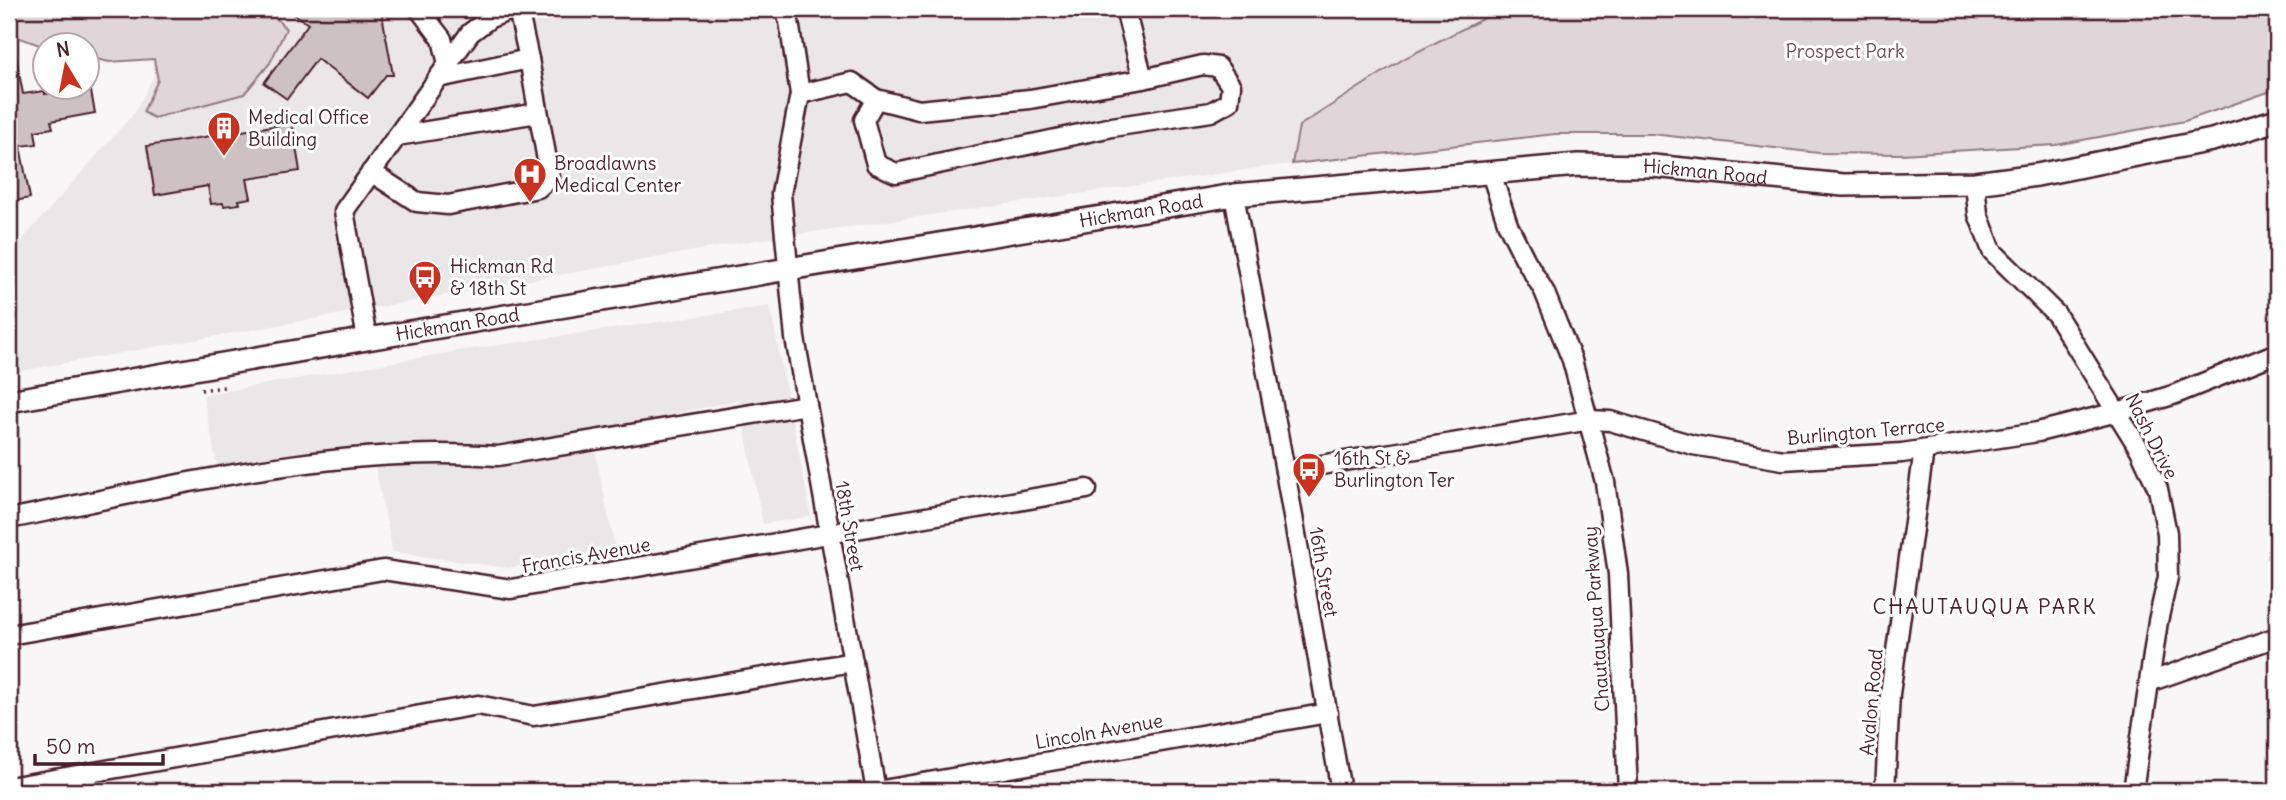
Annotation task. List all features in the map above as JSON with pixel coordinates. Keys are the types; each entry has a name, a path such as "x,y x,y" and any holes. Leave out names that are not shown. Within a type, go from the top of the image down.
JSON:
{"main road":[{"name":"Hickman Road","path":"9,401 787,268 1234,195 1578,165 1653,166 1843,185 1975,183 2037,175 2212,140 2277,120"}],"street":[{"path":"419,9 442,40 443,71"},
{"path":"367,339 344,211 371,172 470,33 490,18 515,9 529,59 550,177 538,188 449,205 417,202 371,172"},
{"name":"18th Street","path":"784,9 789,21 800,94 781,194 795,338 876,791"},
{"path":"1125,9 1128,12 1143,79"},
{"path":"443,71 529,59"},
{"path":"800,94 852,82 876,99 919,110 1030,99 1143,79 1203,65 1218,67 1231,86 1229,102 1211,112 1112,127 896,173 876,164 864,120 876,99"},
{"path":"397,136 538,113"},
{"name":"Chautauqua Parkway","path":"1491,173 1508,225 1544,291 1572,360 1605,482 1618,574 1628,791"},
{"name":"Nash Drive","path":"1975,183 1978,214 1992,251 2056,314 2140,450 2158,489 2167,533 2168,578 2133,791"},
{"name":"16th Street","path":"1234,195 1341,791"},
{"name":"Burlington Terrace","path":"1285,471 1590,420 1609,421 1693,445 1783,460 1902,453 2038,432 2117,412 2173,395 2277,353"},
{"path":"9,519 269,467 360,457 446,452 498,456 807,405"},
{"name":"Avalon Road","path":"1885,791 1890,694 1924,450"},
{"name":"Francis Avenue","path":"9,635 383,570 511,589 1087,489"},
{"path":"2149,682 2277,637"},
{"path":"9,787 478,705 534,716 853,662"},
{"name":"Lincoln Avenue","path":"876,791 1328,713"}],"path":[{"path":"201,390 224,387"}],"shaded area":[{"name":"Broadlawns Medical Center","path":"143,9 1791,9 1832,97 1819,153 1652,134 1555,134 1265,167 750,241 14,372 9,334 9,255 135,112 154,76"},
{"path":"770,306 811,516 763,524 739,400 591,432 615,548 509,568 393,552 371,448 317,452 218,469 203,395 458,351"}],"green space":[{"path":"9,9 268,9 286,29 270,63 244,94 154,118 143,112 158,80 154,59 102,60 102,32 32,32 32,42 9,34"},
{"name":"Prospect Park","path":"1502,9 2277,9 2277,89 2185,121 2056,145 1901,154 1819,153 1652,134 1555,134 1292,164 1299,126 1405,58"}],"building":[{"path":"287,9 381,9 393,75 386,75 368,98 317,59 287,99 264,83 308,24"},
{"path":"16,57 23,94 32,93 32,102 93,102 95,113 51,121 53,128 35,131 37,144 20,146 30,198 9,202 9,58"},
{"name":"Medical Office Building","path":"292,123 300,171 247,179 251,198 239,200 240,204 211,204 208,186 155,195 147,146"}],"place":[{"name":"Medical Office Building","path":"224,158"},
{"name":"Broadlawns Medical Center","path":"530,204"},
{"name":"Hickman Rd & 18th St","path":"425,307"},
{"name":"16th St & Burlington Ter","path":"1309,499"}],"district":[{"name":"CHAUTAUQUA PARK","path":"1985,606"}]}
